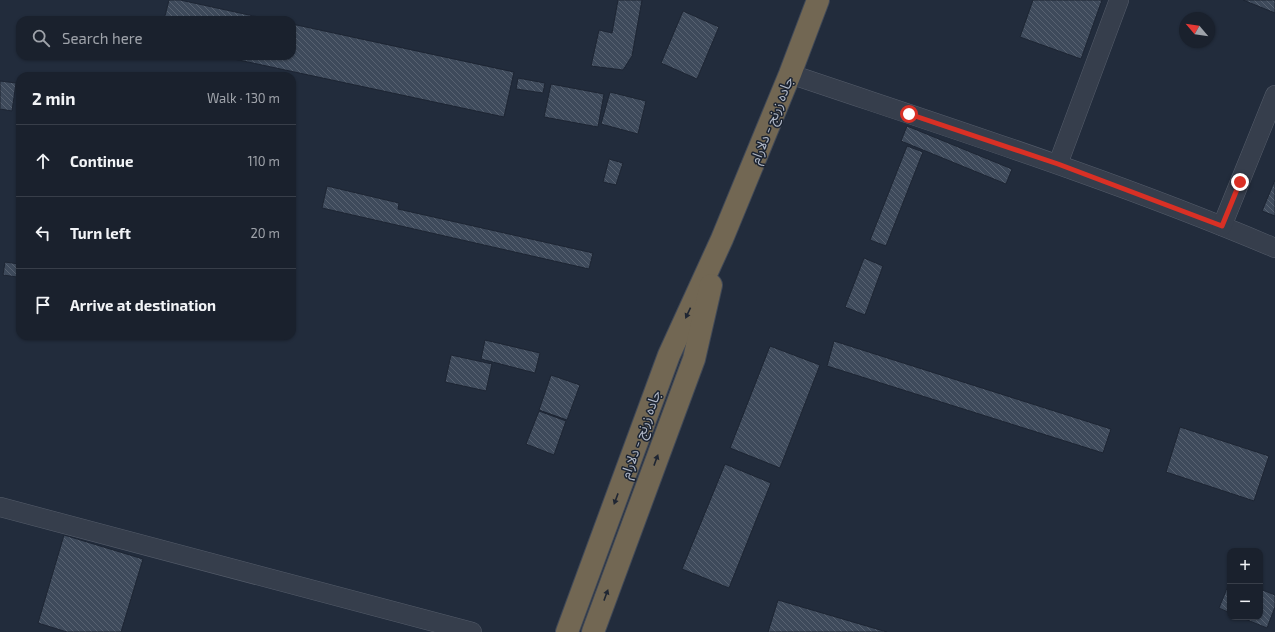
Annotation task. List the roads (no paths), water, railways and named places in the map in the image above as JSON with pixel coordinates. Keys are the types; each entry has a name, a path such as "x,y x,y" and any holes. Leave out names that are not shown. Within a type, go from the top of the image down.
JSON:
{"highway":[{"name":"جاده زرنج - دلارام","path":"567,632 669,355 722,239 790,74 818,0"},
{"name":"جاده زرنج - دلارام","path":"593,632 694,359 722,239"}],"street":[{"path":"1058,164 1119,0"},
{"path":"790,74 1058,164 1222,226 1275,248"},
{"path":"1222,226 1275,95"},
{"path":"0,507 472,632"}]}
